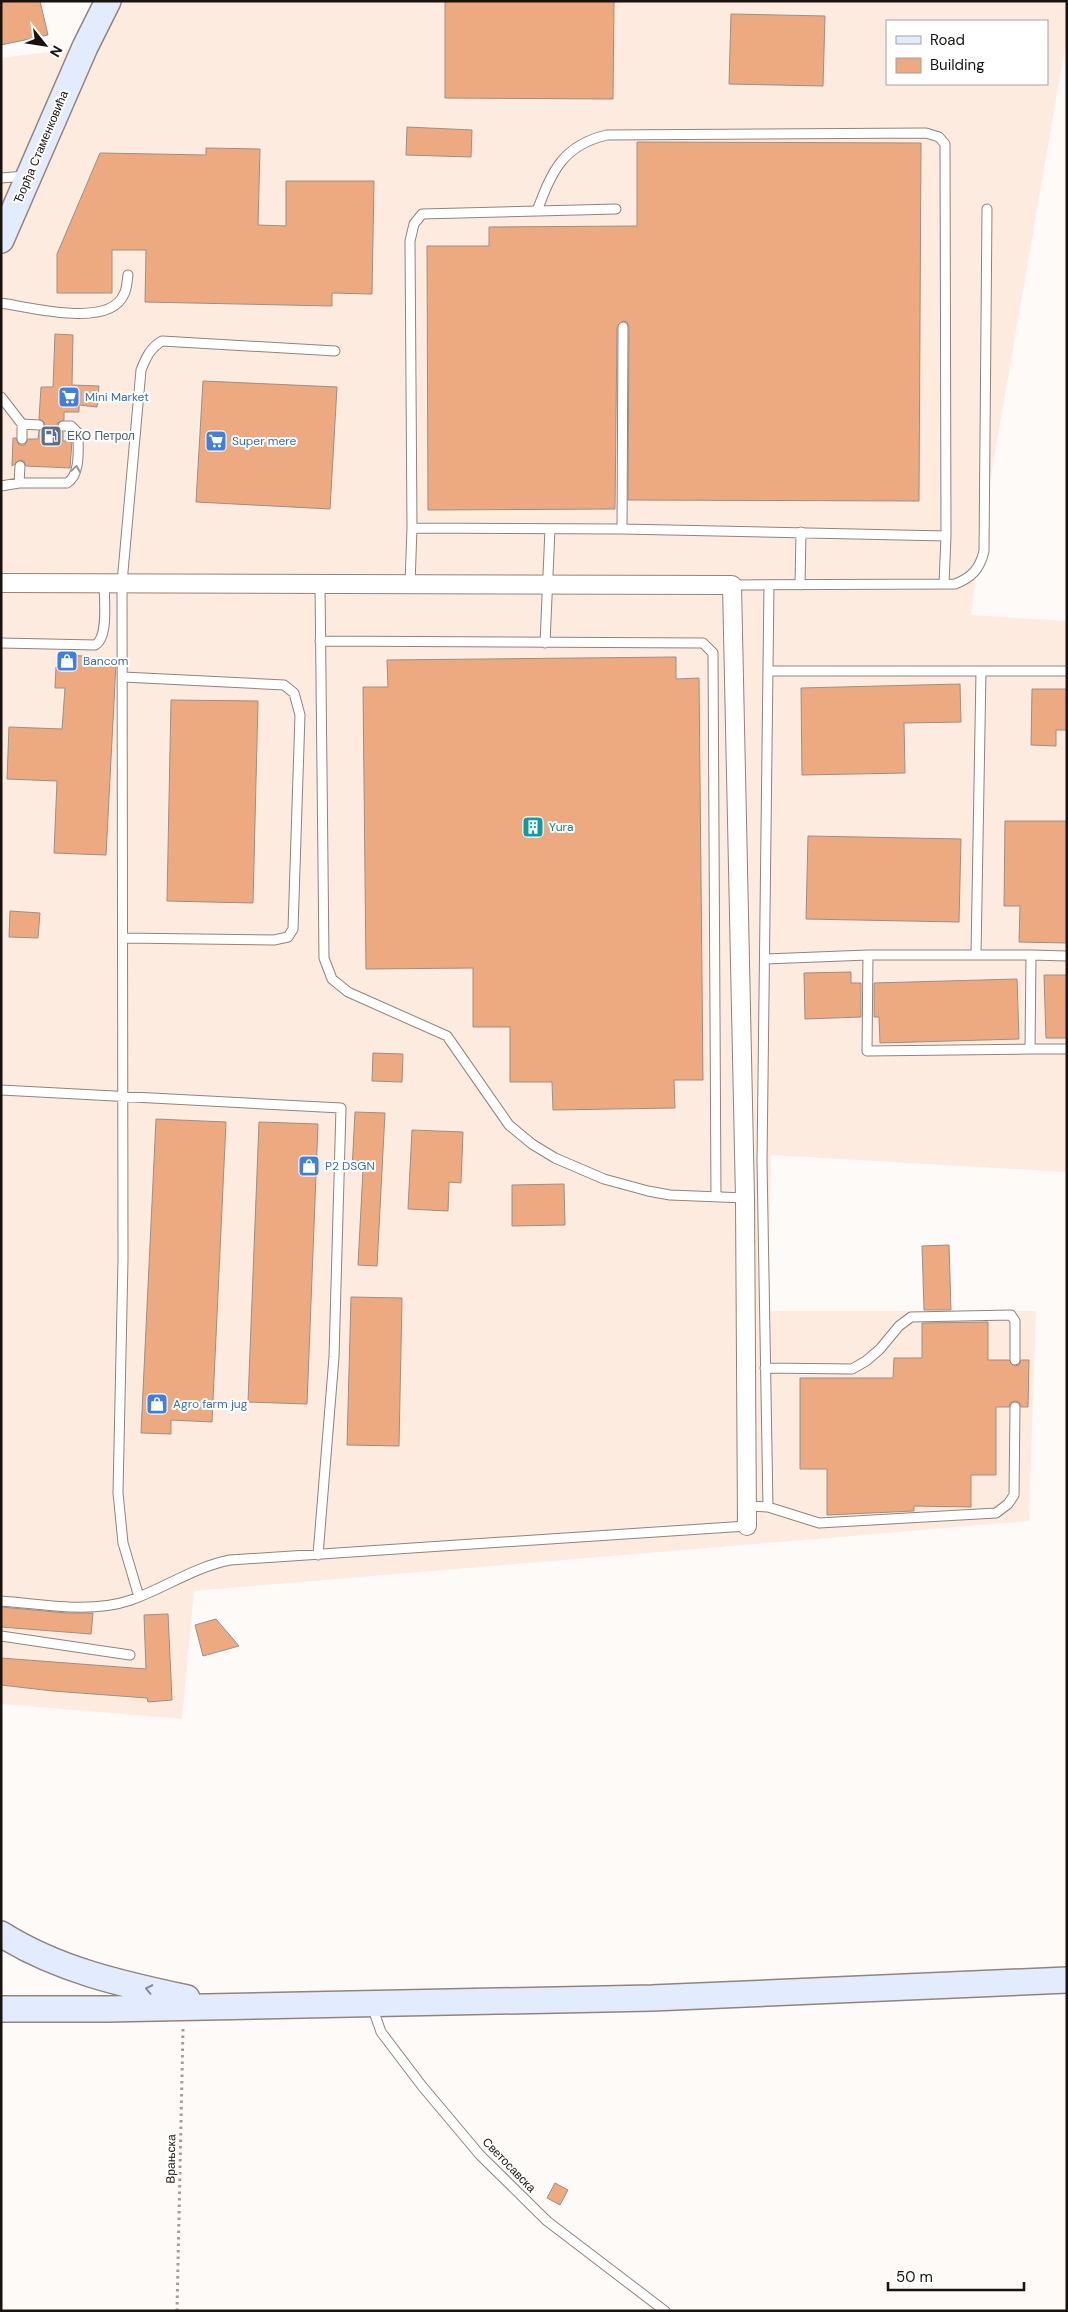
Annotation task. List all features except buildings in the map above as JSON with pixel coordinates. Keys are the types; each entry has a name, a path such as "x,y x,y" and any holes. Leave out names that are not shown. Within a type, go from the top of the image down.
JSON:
{"main road":[{"name":"Ђорђа Стаменковића","path":"1,240 85,47 108,1"},
{"path":"1,1934 24,1948 76,1970 115,1982 231,2007"},
{"path":"1,2009 231,2007 652,1998 1067,1980"}],"street":[{"path":"1,583 732,585 745,1198 747,1526"}],"lane":[{"path":"537,211 547,184 557,166 573,149 589,139 607,135 926,134 939,137 945,144 946,536 944,584"},
{"path":"1,178 28,176"},
{"path":"410,584 412,528 410,241 414,224 422,214 616,209"},
{"path":"732,585 955,584 972,575 982,560 984,552 987,209"},
{"path":"1,303 71,314 102,312 115,305 124,295 128,275"},
{"path":"622,529 623,327"},
{"path":"139,1596 123,1543 118,1494 123,1260 122,583 141,370 146,356 154,345 162,341 335,351"},
{"path":"1,397 22,424 22,438"},
{"path":"22,424 39,425"},
{"path":"1,486 19,482 67,483 74,477 78,432 72,426 63,426"},
{"path":"19,482 20,466"},
{"path":"412,528 622,529 946,536"},
{"path":"545,642 550,528"},
{"path":"800,585 801,532"},
{"path":"1,643 95,645 99,643 104,634 104,583"},
{"path":"320,584 324,958 332,979 348,992 447,1036 509,1125 532,1144 555,1158 626,1186 670,1195 745,1198"},
{"path":"768,1507 762,1161 769,585"},
{"path":"320,641 703,643 713,653 716,1197"},
{"path":"768,671 1067,671"},
{"path":"976,955 981,671"},
{"path":"122,938 274,940 288,937 293,929 300,715 294,693 284,685 123,677"},
{"path":"765,959 868,955 1067,956"},
{"path":"868,955 867,1050 1067,1049"},
{"path":"1030,1049 1031,956"},
{"path":"1,1090 341,1108 334,1357 318,1555"},
{"path":"766,1368 852,1369 866,1362 880,1350 906,1320 911,1317 930,1316 1011,1316 1015,1321 1015,1360"},
{"path":"747,1506 768,1507 819,1523 996,1512 1008,1504 1014,1495 1015,1407"},
{"path":"1,1601 91,1608 114,1605 139,1596 197,1568 230,1560 747,1526"},
{"path":"1,1636 130,1655"},
{"name":"Светосавска","path":"372,2003 381,2032 422,2086 480,2154 547,2221 665,2311"}],"path":[{"name":"Врањска","path":"177,2311 183,2007"}],"shaded area":[{"path":"108,1 1067,1 1067,36 982,528 971,615 1067,621 1067,1172 771,1155 768,1311 1036,1311 1029,1521 194,1591 182,1719 1,1704 1,58 85,47"}],"place":[{"name":"Mini Market","path":"69,397"},
{"name":"ЕКО Петрол","path":"51,436"},
{"name":"Super mere","path":"216,441"},
{"name":"Bancom","path":"67,661"},
{"name":"Yura","path":"533,827"},
{"name":"P2 DSGN","path":"309,1166"},
{"name":"Agro farm jug","path":"157,1404"}]}
